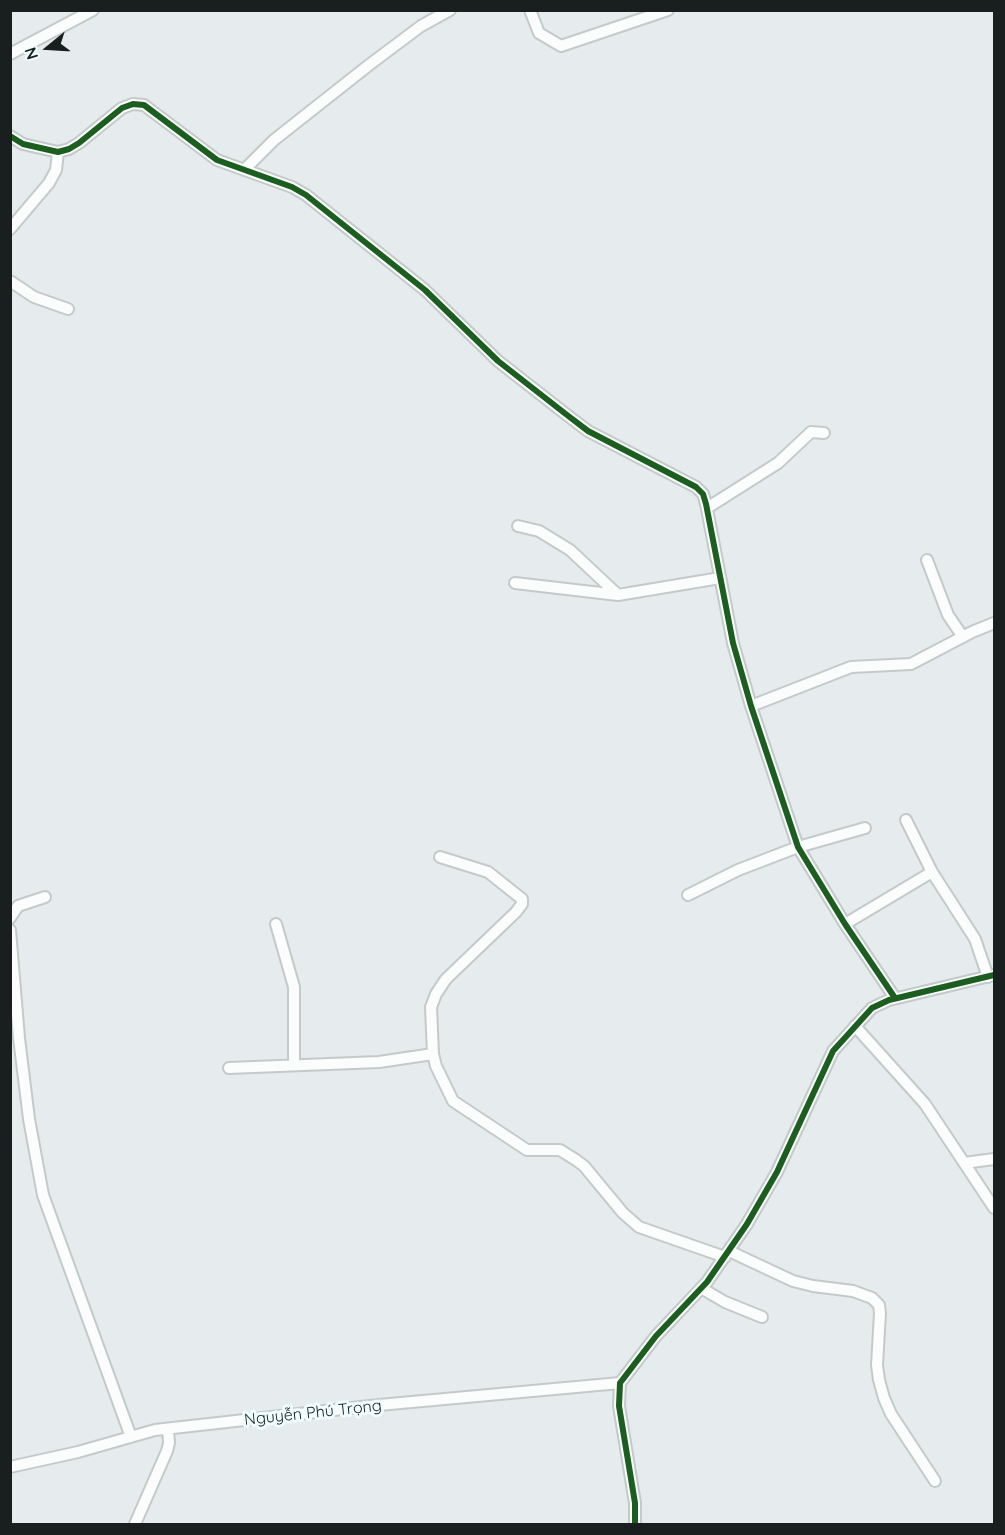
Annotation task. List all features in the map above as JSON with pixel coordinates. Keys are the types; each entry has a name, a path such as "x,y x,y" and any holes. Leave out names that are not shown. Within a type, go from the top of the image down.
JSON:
{"street":[{"path":"10,54 93,10"},
{"path":"244,170 274,140 369,65 421,26 450,10"},
{"path":"531,10 539,33 561,46 668,10"},
{"path":"10,136 23,144 58,152 79,143 122,108 133,104 144,105 217,160 292,187 306,195 426,290 498,361 588,431 696,487 703,494 707,508 733,642 751,706 798,847 845,924 895,998"},
{"path":"10,229 50,183 56,170 58,152"},
{"path":"10,281 34,297 68,309"},
{"path":"707,508 778,463 811,432 824,433"},
{"path":"518,526 539,531 570,550 618,595"},
{"path":"927,560 948,615 963,637"},
{"path":"515,583 618,595 720,578"},
{"path":"751,706 851,667 911,664 994,623"},
{"path":"635,1524 635,1503 619,1406 620,1383 656,1336 702,1288 727,1254 777,1172 833,1051 872,1008 895,998 991,976 971,931 933,872 906,820"},
{"path":"688,895 738,870 798,847 865,828"},
{"path":"440,857 488,872 522,899 522,904 516,912 446,979 431,1007 432,1054 453,1101 527,1150 534,1152 560,1150 576,1160 584,1166 623,1213 639,1227 727,1254 793,1281 853,1291 873,1298 879,1305 880,1313 877,1365 884,1398 891,1414 935,1480"},
{"path":"845,924 933,872"},
{"path":"10,918 18,906 45,897"},
{"path":"276,924 294,987 294,1064"},
{"path":"10,930 19,1038 29,1119 43,1195 131,1437"},
{"path":"855,1026 924,1104 994,1208"},
{"path":"229,1068 379,1062 432,1054"},
{"path":"964,1163 994,1159"},
{"path":"702,1288 725,1302 762,1317"},
{"name":"Nguyễn Phú Trọng","path":"10,1467 168,1429 379,1405 620,1383"},
{"path":"135,1524 167,1451 168,1429"}],"cycle path":[{"path":"10,136 23,144 58,152 79,143 122,108 133,104 144,105 217,160 292,187 306,195 425,290 498,361 588,431 696,487 703,494 706,504 733,643 751,706 798,847 845,924 895,998"},
{"path":"635,1524 635,1503 619,1406 620,1383 656,1336 707,1282 747,1224 777,1172 833,1051 872,1008 889,1000 994,975"}]}
